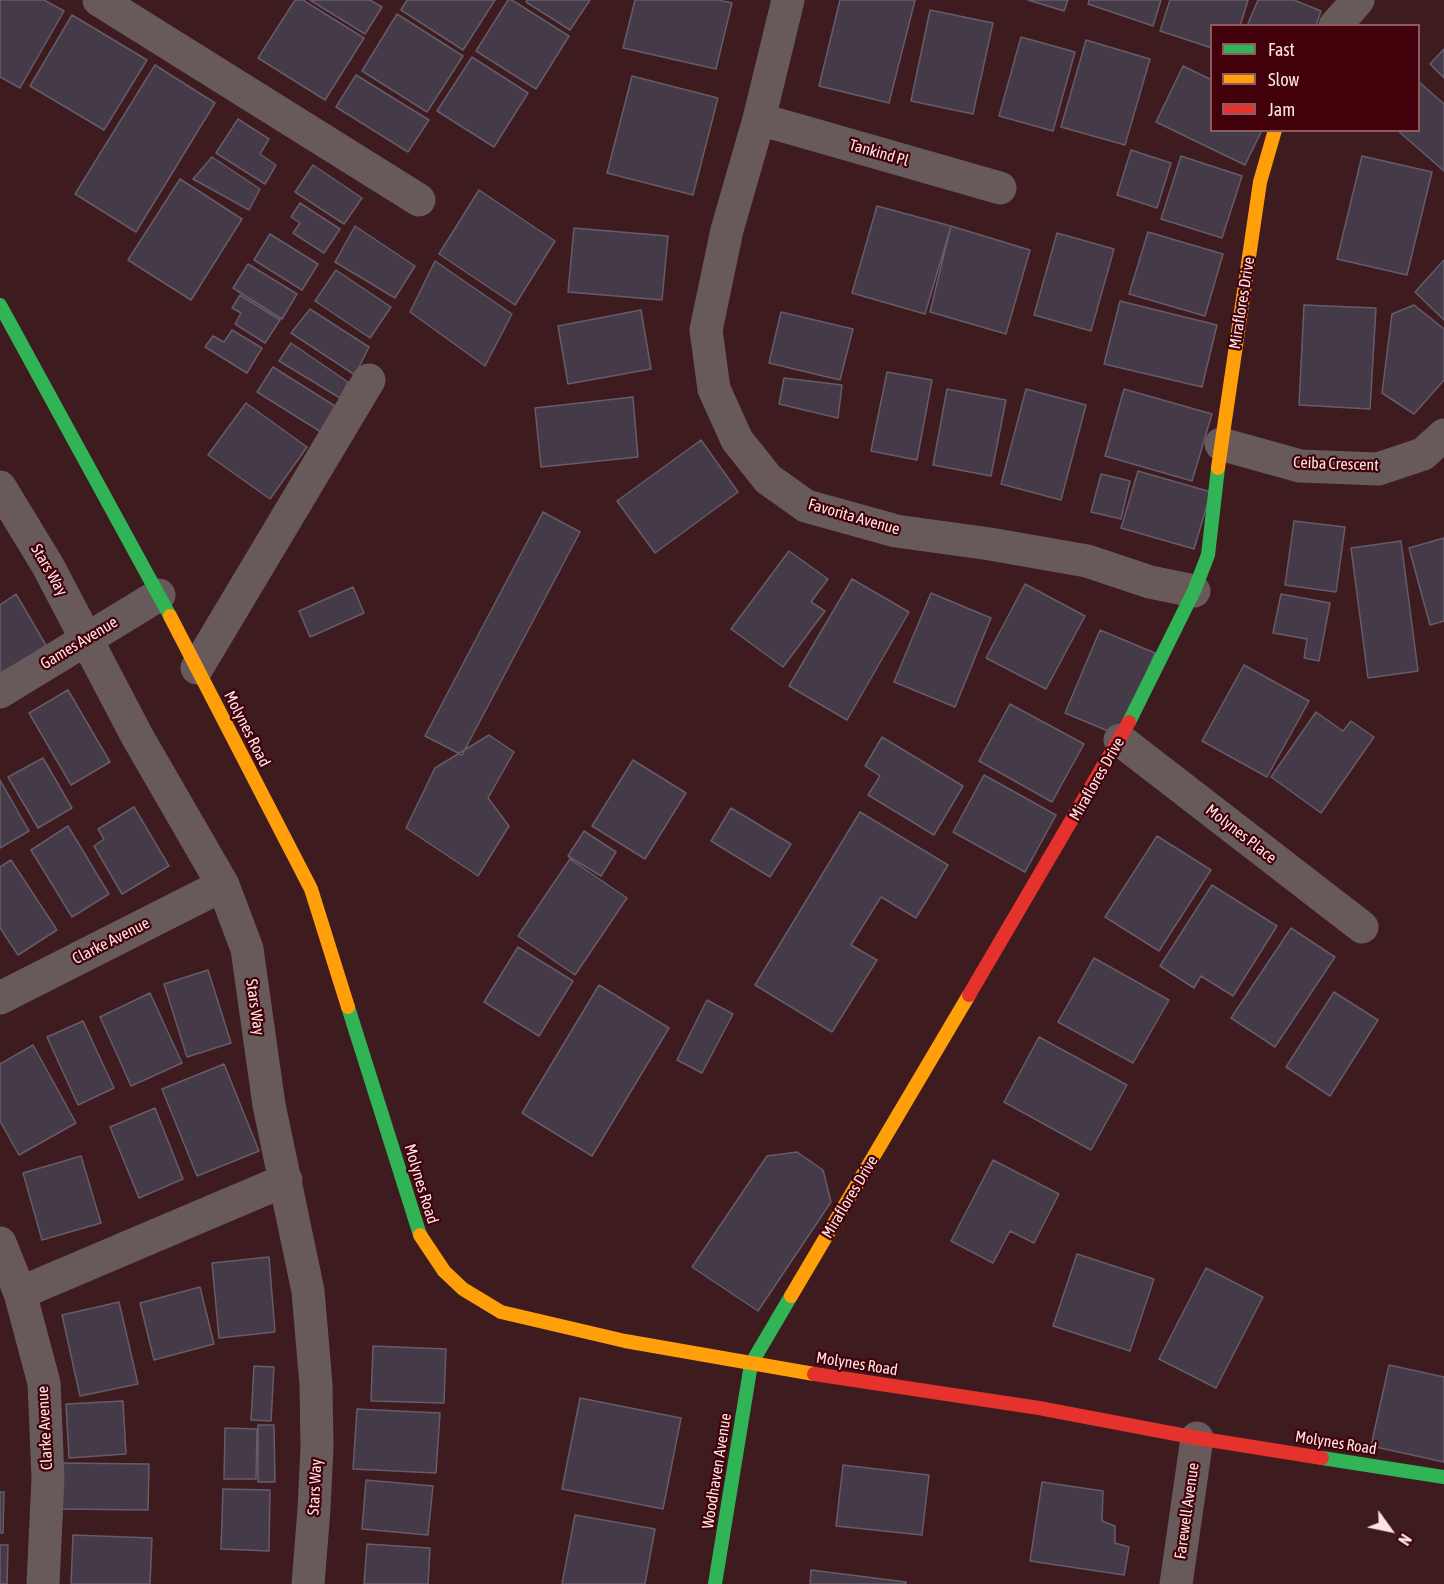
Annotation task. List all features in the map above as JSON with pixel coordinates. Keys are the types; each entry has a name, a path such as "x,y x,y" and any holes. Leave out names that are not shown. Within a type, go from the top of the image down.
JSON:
{"main road":[{"name":"Miraflores Drive","path":"751,1364 1120,740 1194,591 1208,555 1221,444 1260,182 1274,132"},
{"name":"Molynes Road","path":"0,305 159,595 311,889 420,1237 444,1271 463,1289 501,1312 625,1341 751,1364 1039,1408 1197,1438 1444,1477"},
{"name":"Woodhaven Avenue","path":"714,1584 751,1364"}],"street":[{"path":"99,0 419,200"},
{"name":"Favorita Avenue","path":"788,0 759,119 728,230 706,330 714,389 737,440 768,479 806,506 896,531 1087,561 1150,582 1194,591"},
{"path":"1337,24 1358,0"},
{"name":"Tankind Pl","path":"759,119 1000,188"},
{"path":"197,668 369,380"},
{"name":"Ceiba Crescent","path":"1221,444 1300,466 1378,469 1423,453 1444,435"},
{"name":"Stars Way","path":"0,487 48,566 137,736 223,885 247,949 269,1106 308,1291 316,1385 314,1509 308,1584"},
{"name":"Games Avenue","path":"0,692 159,595"},
{"name":"Molynes Place","path":"1120,740 1362,927"},
{"name":"Clarke Avenue","path":"0,998 223,885"},
{"path":"20,1293 286,1180"},
{"name":"Clarke Avenue","path":"0,1243 20,1293 44,1383 48,1478 43,1584"},
{"name":"Farewell Avenue","path":"1176,1584 1197,1438"}],"building":[{"path":"0,0 44,0 64,11 20,88 0,77"},
{"path":"295,0 303,0 364,38 325,100 258,58"},
{"path":"310,0 370,0 382,7 365,34"},
{"path":"407,0 495,0 463,50 401,10"},
{"path":"508,0 512,0 569,36 536,89 476,51"},
{"path":"527,0 590,0 570,30 526,2"},
{"path":"635,0 718,0 732,3 716,69 623,48"},
{"path":"840,0 915,0 889,103 819,86"},
{"path":"1028,0 1068,0 1064,11"},
{"path":"1089,0 1161,0 1153,26 1088,4"},
{"path":"1170,0 1248,0 1241,24 1210,24 1210,47 1160,31"},
{"path":"1258,0 1294,0 1321,11 1317,24 1248,24"},
{"path":"930,10 993,23 973,114 911,101"},
{"path":"397,14 463,56 427,112 362,71"},
{"path":"72,15 147,60 104,130 30,86"},
{"path":"1021,37 1075,52 1053,131 999,116"},
{"path":"1086,40 1150,59 1125,145 1061,127"},
{"path":"1444,49 1444,78 1430,64"},
{"path":"472,57 528,93 494,147 437,111"},
{"path":"155,65 215,103 136,232 75,194"},
{"path":"1183,66 1210,79 1210,132 1261,132 1245,165 1156,122"},
{"path":"356,75 429,120 408,152 336,107"},
{"path":"632,76 718,98 693,195 607,173"},
{"path":"1420,83 1444,104 1444,171 1399,132 1420,132"},
{"path":"238,119 269,139 260,154 276,165 265,184 216,153"},
{"path":"1131,150 1171,163 1157,208 1117,195"},
{"path":"1181,156 1242,176 1222,238 1161,219"},
{"path":"1362,156 1432,172 1407,275 1337,259"},
{"path":"212,157 260,189 249,210 193,179"},
{"path":"313,165 362,198 344,224 295,192"},
{"path":"180,179 242,219 191,300 128,260"},
{"path":"479,190 555,241 515,305 439,254"},
{"path":"300,203 340,229 324,253 293,233 300,223 291,217"},
{"path":"877,206 951,226 925,314 852,293"},
{"path":"355,226 415,266 395,298 335,262"},
{"path":"951,226 1030,250 1006,334 930,312"},
{"path":"574,228 668,236 662,300 568,292"},
{"path":"1148,232 1223,254 1205,316 1129,294"},
{"path":"1057,233 1114,249 1091,331 1034,315"},
{"path":"270,234 318,264 302,290 254,260"},
{"path":"1444,260 1444,320 1415,292"},
{"path":"435,261 512,314 485,366 410,312"},
{"path":"248,264 297,294 282,319 233,288"},
{"path":"336,270 391,307 370,338 315,301"},
{"path":"240,295 280,320 265,343 235,324 241,313 232,308"},
{"path":"1120,301 1217,325 1202,387 1104,364"},
{"path":"1304,305 1376,308 1370,409 1299,405"},
{"path":"1414,305 1444,329 1444,380 1414,414 1382,393 1392,314"},
{"path":"310,309 369,347 355,375 291,333"},
{"path":"641,310 651,369 568,384 558,326"},
{"path":"781,312 853,329 840,380 769,363"},
{"path":"232,330 262,348 247,373 205,347 213,336 224,342"},
{"path":"291,343 348,382 340,398 279,361"},
{"path":"273,367 335,406 321,432 257,392"},
{"path":"887,372 932,380 917,460 871,451"},
{"path":"784,378 842,385 838,418 779,404"},
{"path":"947,389 1006,400 991,476 933,465"},
{"path":"1026,389 1086,405 1061,500 1001,484"},
{"path":"1124,389 1212,414 1192,481 1105,456"},
{"path":"633,397 638,457 541,467 535,408"},
{"path":"246,403 307,447 270,499 208,455"},
{"path":"701,440 738,492 655,553 617,501"},
{"path":"1138,471 1211,492 1194,549 1121,528"},
{"path":"1101,474 1130,481 1121,519 1091,512"},
{"path":"543,512 580,532 462,755 425,736"},
{"path":"1294,521 1345,527 1336,592 1285,585"},
{"path":"1444,538 1444,621 1430,625 1409,548"},
{"path":"1401,541 1418,671 1368,678 1351,548"},
{"path":"789,551 828,579 811,602 825,611 783,667 731,629"},
{"path":"852,579 909,612 847,720 789,686"},
{"path":"1025,584 1085,616 1046,689 986,658"},
{"path":"353,587 364,613 310,637 299,611"},
{"path":"931,593 991,618 955,707 894,682"},
{"path":"16,594 47,647 0,673 0,605"},
{"path":"1281,594 1330,603 1319,661 1304,658 1307,639 1273,633"},
{"path":"1100,630 1155,653 1120,736 1065,713"},
{"path":"1244,665 1309,701 1267,777 1202,741"},
{"path":"68,690 110,762 71,785 29,713"},
{"path":"1010,704 1084,744 1052,802 979,761"},
{"path":"1316,712 1343,731 1351,721 1374,737 1321,813 1271,777"},
{"path":"489,735 514,752 488,798 509,826 478,876 406,828 435,768"},
{"path":"882,737 963,786 934,835 868,795 880,776 865,766"},
{"path":"43,758 72,808 38,828 8,777"},
{"path":"633,760 686,793 645,859 592,826"},
{"path":"984,775 1056,815 1025,872 953,832"},
{"path":"0,780 29,831 0,848"},
{"path":"134,807 169,866 122,894 94,846 104,839 98,829"},
{"path":"731,808 791,844 770,877 711,841"},
{"path":"860,812 948,865 916,918 881,897 851,945 877,960 832,1032 755,985"},
{"path":"68,826 109,894 72,917 31,850"},
{"path":"584,831 616,852 601,876 568,856"},
{"path":"1157,836 1211,870 1159,951 1105,917"},
{"path":"570,859 627,898 575,975 518,936"},
{"path":"11,860 57,930 18,955 0,928 0,867"},
{"path":"1212,885 1277,926 1233,996 1201,976 1194,988 1160,966"},
{"path":"1291,928 1335,957 1275,1047 1231,1018"},
{"path":"518,947 573,981 539,1036 484,1002"},
{"path":"1094,958 1169,1000 1133,1063 1058,1022"},
{"path":"208,970 231,1043 187,1057 164,984"},
{"path":"599,985 669,1028 592,1156 522,1113"},
{"path":"1334,992 1378,1020 1330,1096 1286,1067"},
{"path":"150,993 182,1063 131,1086 100,1017"},
{"path":"707,1000 733,1014 702,1073 677,1060"},
{"path":"83,1021 114,1088 78,1105 47,1037"},
{"path":"1039,1037 1127,1085 1091,1150 1004,1102"},
{"path":"33,1045 76,1123 19,1155 0,1121 0,1064"},
{"path":"224,1064 259,1151 197,1176 162,1089"},
{"path":"155,1108 183,1179 139,1198 110,1127"},
{"path":"797,1152 823,1170 831,1202 758,1311 692,1267 767,1156"},
{"path":"81,1156 101,1223 42,1240 23,1173"},
{"path":"993,1160 1059,1194 1034,1243 1010,1231 993,1263 951,1241"},
{"path":"1077,1254 1154,1279 1130,1351 1053,1326"},
{"path":"269,1257 275,1332 219,1338 212,1263"},
{"path":"1206,1268 1263,1297 1216,1388 1159,1359"},
{"path":"200,1287 214,1344 154,1360 140,1303"},
{"path":"119,1302 138,1384 80,1396 62,1315"},
{"path":"373,1346 446,1349 444,1403 371,1401"},
{"path":"1389,1365 1444,1377 1444,1462 1371,1446"},
{"path":"254,1366 274,1367 271,1421 251,1420"},
{"path":"580,1398 681,1418 663,1509 562,1489"},
{"path":"123,1401 126,1454 69,1458 66,1404"},
{"path":"357,1409 440,1413 436,1473 353,1469"},
{"path":"258,1425 274,1425 275,1482 258,1482"},
{"path":"225,1428 257,1429 256,1479 224,1479"},
{"path":"61,1463 149,1464 148,1510 60,1509"},
{"path":"843,1465 929,1475 922,1535 836,1526"},
{"path":"366,1480 433,1486 428,1535 362,1529"},
{"path":"1042,1482 1103,1491 1102,1521 1115,1526 1115,1543 1129,1547 1124,1575 1030,1561"},
{"path":"223,1489 270,1490 269,1551 221,1549"},
{"path":"0,1492 4,1492 3,1533 0,1533"},
{"path":"575,1515 655,1529 645,1584 562,1584"},
{"path":"73,1535 152,1538 150,1584 71,1584"},
{"path":"367,1544 430,1548 428,1584 364,1584"},
{"path":"0,1545 8,1545 7,1584 0,1584"},
{"path":"811,1570 906,1582 906,1584 810,1584"}],"traffic: fast":[{"path":"0,305 170,616"},
{"path":"1129,722 1194,591 1208,555 1218,468"},
{"path":"348,1007 420,1235"},
{"path":"715,1584 751,1364 791,1296"},
{"path":"1322,1458 1444,1477"}],"traffic: slow":[{"path":"1218,468 1260,182 1274,132"},
{"path":"170,616 311,889 348,1007"},
{"path":"791,1296 969,995"},
{"path":"420,1235 444,1271 463,1289 501,1312 625,1341 814,1374"}],"traffic: jam":[{"path":"969,995 1129,722"},
{"path":"814,1374 1039,1408 1197,1438 1322,1458"}]}
